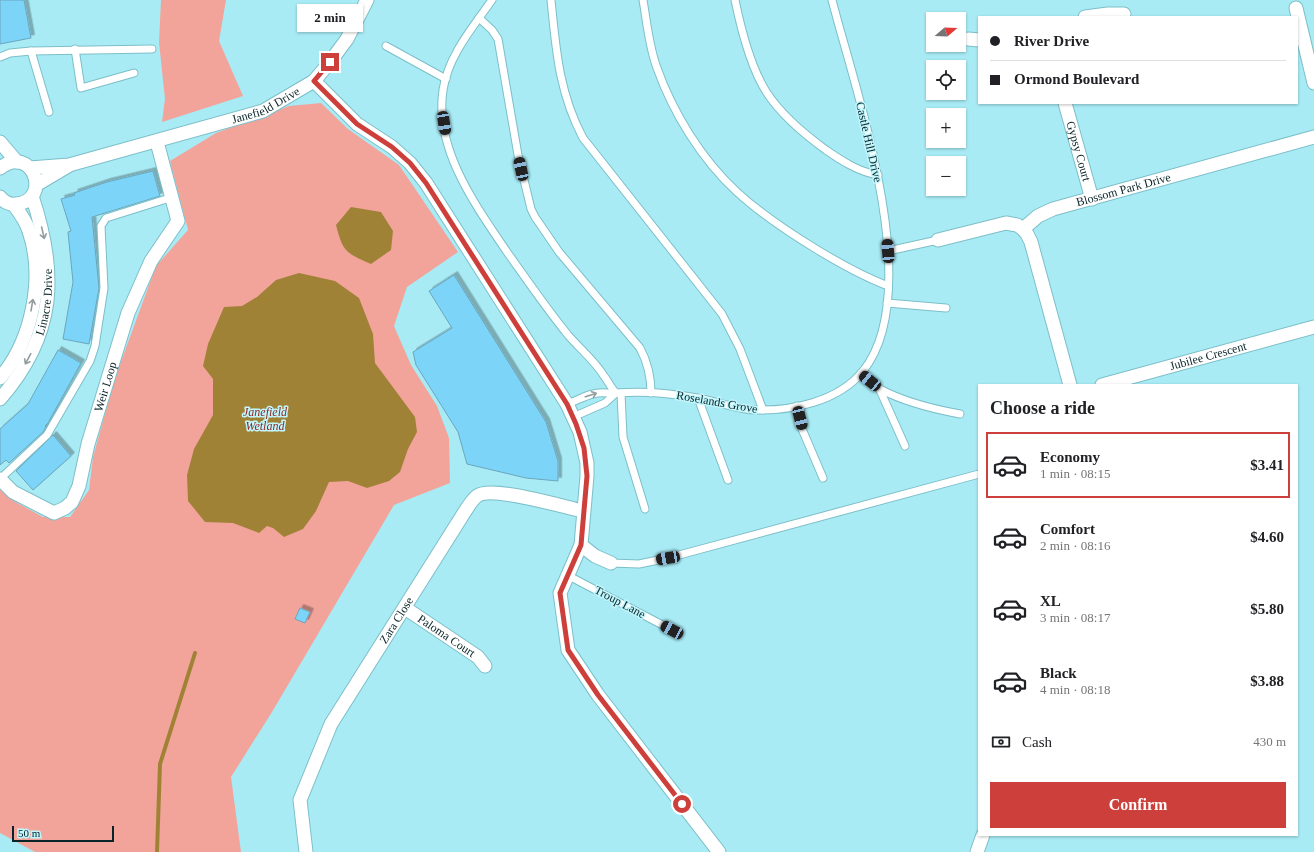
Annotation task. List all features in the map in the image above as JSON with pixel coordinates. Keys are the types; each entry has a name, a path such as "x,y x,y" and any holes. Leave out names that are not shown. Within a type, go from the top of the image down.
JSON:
{"street":[{"path":"314,81 347,39 367,0"},
{"path":"1296,8 1298,16"},
{"path":"1093,16 1124,14"},
{"path":"1298,16 1314,83"},
{"name":"Janefield Drive","path":"30,168 69,165 157,142 263,111 314,81 357,124 392,147 406,159 426,183 567,404 580,432 587,463 581,545 560,593 568,650 598,695 719,852"},
{"name":"Gypsy Court","path":"1065,104 1092,199"},
{"name":"Blossom Park Drive","path":"1023,229 1046,212 1314,137"},
{"path":"0,142 17,162"},
{"name":"Weir Loop","path":"0,479 13,492 54,513 65,508 72,502 80,486 88,444 128,313 151,261 178,221 173,197 157,142"},
{"path":"0,168 11,162 17,162 30,168"},
{"name":"Janefield Drive","path":"4,201 24,203 34,190 69,165"},
{"name":"Linacre Drive","path":"0,399 21,372 31,354 43,320 47,302 49,266 47,248 34,190 36,179 30,168"},
{"name":"Linacre Drive","path":"0,378 21,342 31,313 34,294 34,261 31,238 26,224 4,201"},
{"path":"938,240 1006,223 1016,225 1023,229 1031,242 1070,384"},
{"name":"Jubilee Crescent","path":"1106,384 1314,327"},
{"name":"Zara Close","path":"306,852 300,800 331,724 457,524 477,496 503,493 583,511"},
{"path":"581,545 595,556 611,563"},
{"name":"Paloma Court","path":"405,608 478,657 485,666"},
{"path":"977,852 983,836"}],"lane":[{"path":"492,0 461,46 446,79 442,101 446,131 454,161 468,191 536,293 570,337 619,393 623,437 645,510"},
{"path":"551,0 560,74 577,127 588,146 722,314 740,348 763,410"},
{"path":"643,0 653,55 663,83 683,122 713,166 737,192 783,228 863,277 888,286"},
{"path":"735,0 745,41 761,81 766,92 781,111 801,130 831,153 862,172 878,175"},
{"name":"Castle Hill Drive","path":"832,0 878,175 886,225 888,286"},
{"path":"479,18 492,30 498,39 512,125 531,209 559,252 640,348 647,361 651,393"},
{"path":"386,46 446,79"},
{"path":"75,49 81,88 134,73"},
{"path":"0,57 10,53 31,51 75,49 152,49"},
{"path":"31,51 49,112"},
{"name":"Weir Loop","path":"0,479 46,435 90,361 95,346 104,288 101,226 106,218 173,197"},
{"path":"888,251 938,240"},
{"name":"Roselands Grove","path":"567,404 593,394 603,392 651,393 698,398 735,407 763,410 797,406 830,395 842,388 861,373 876,348 884,321 888,286"},
{"path":"887,303 946,308"},
{"path":"861,373 879,388 929,407 960,414"},
{"path":"879,388 905,446"},
{"path":"573,417 605,403 619,393"},
{"path":"698,398 728,480"},
{"path":"797,406 802,429 823,478"},
{"path":"611,563 639,564 668,558 978,474"},
{"name":"Troup Lane","path":"567,575 672,630"}],"green space":[{"path":"161,0 226,0 219,41 243,96 162,122 165,99 159,42"},
{"name":"Janefield Wetland","path":"321,103 348,129 399,165 458,252 407,287 394,326 411,365 437,406 449,438 450,483 394,505 272,712 231,777 241,852 35,852 0,833 0,486 12,500 43,517 70,517 89,490 93,457 115,378 156,266 188,230 170,161 216,133 289,106"}],"shaded area":[{"path":"351,207 381,212 393,231 391,250 371,264 351,254 341,241 336,225"},
{"path":"299,273 335,281 359,298 373,334 375,363 415,417 417,432 408,449 400,472 389,481 367,488 348,481 329,482 316,511 303,529 284,537 273,528 267,526 259,533 233,523 205,522 188,501 187,475 194,449 213,415 213,379 203,366 208,344 224,307 242,306 257,297 276,280"}],"building":[{"path":"0,0 24,0 31,38 0,44"},
{"path":"153,171 160,196 92,217 99,288 89,344 63,339 73,282 68,232 71,231 61,199 107,182"},
{"path":"454,275 546,422 558,461 558,481 526,478 467,464 458,432 416,365 413,352 452,328 429,291"},
{"path":"58,350 81,363 43,432 9,463 6,460 0,465 0,429 28,404"},
{"path":"53,435 71,456 33,490 16,471"},
{"path":"300,608 310,612 305,623 295,619"}],"waterway":[{"path":"157,852 160,764 195,653"}],"route":[{"path":"330,62 314,81 357,124 392,147 410,163 426,183 567,404 580,432 587,463 581,545 560,593 568,650 598,695 682,804"}]}
